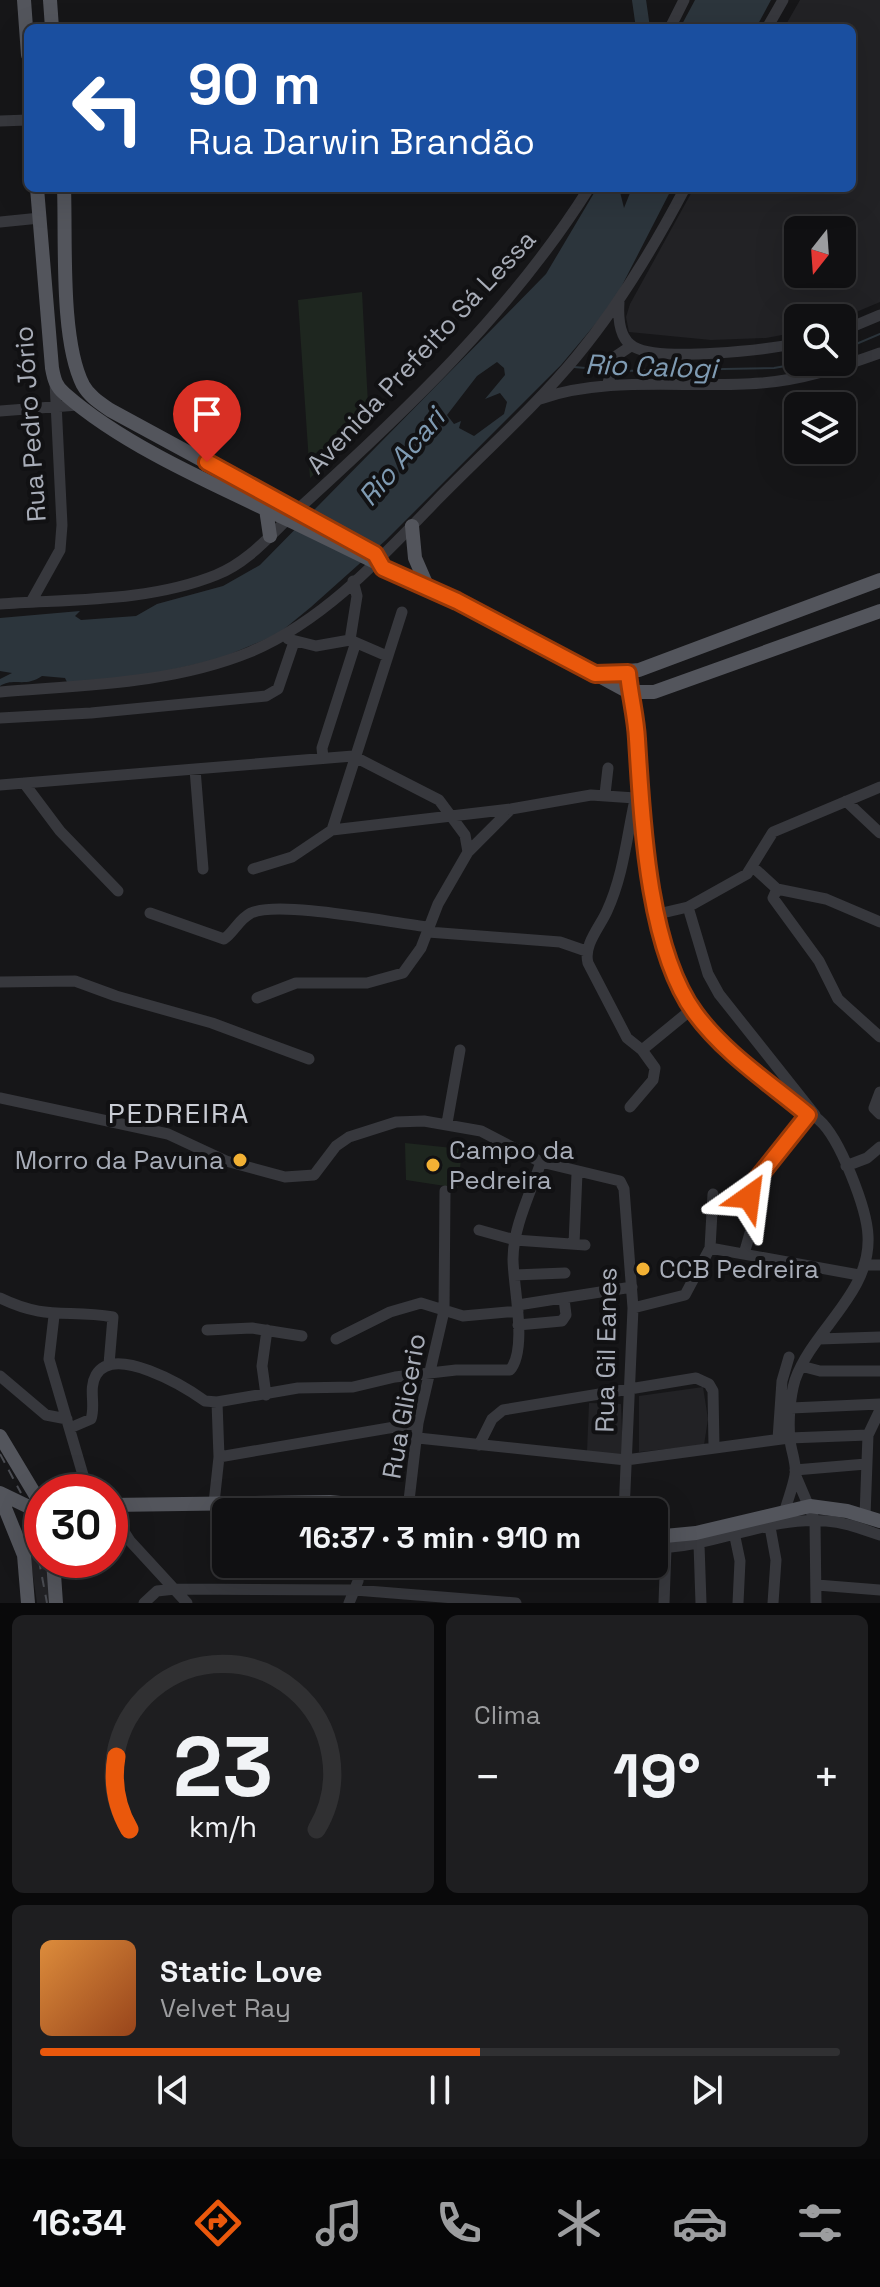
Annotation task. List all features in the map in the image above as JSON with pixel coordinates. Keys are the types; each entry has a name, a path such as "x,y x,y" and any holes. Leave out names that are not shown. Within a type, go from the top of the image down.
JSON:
{"main road":[{"path":"24,0 26,24"},
{"path":"50,0 52,24"},
{"name":"Rua Pedro Jório","path":"41,192 48,327 55,382"},
{"name":"Rua Pedro Jório","path":"64,192 69,324 78,370 90,395 110,410 296,517"},
{"path":"48,327 69,324"},
{"path":"55,382 78,405 117,432 266,509 296,517 629,692 654,692 880,611"},
{"path":"266,509 270,536"},
{"path":"412,526 415,558 428,588"},
{"path":"595,674 628,673 880,580"},
{"path":"0,1436 24,1479"},
{"path":"0,1494 24,1501"},
{"path":"0,1494 24,1555 28,1603"},
{"path":"128,1506 212,1503"},
{"path":"668,1536 696,1533 785,1510 813,1513 833,1509 880,1521"},
{"path":"17,1533 24,1516"},
{"path":"54,1578 56,1603"}],"street":[{"path":"672,24 684,0"},
{"path":"769,24 783,0"},
{"path":"0,121 24,120"},
{"name":"Avenida Prefeito Sá Lessa","path":"0,604 137,594 188,584 232,568 296,517 525,282 586,192"},
{"path":"0,692 153,678 209,666 289,639 412,526 577,356 619,301 683,192"},
{"path":"0,222 40,218"},
{"path":"619,301 620,326 631,346"},
{"path":"856,325 880,315"},
{"path":"610,375 618,352 631,346 682,354 784,344"},
{"path":"535,401 610,375 760,383 824,372 880,353"},
{"name":"Rua Pedro Jório","path":"31,602 60,550 62,525 55,382"},
{"path":"0,411 78,405"},
{"path":"323,758 322,748 352,643 357,596 353,581"},
{"path":"332,830 353,756 402,612"},
{"path":"289,639 316,646 352,643 387,656"},
{"path":"0,718 91,713 266,696 278,689 289,639"},
{"path":"628,673 637,739 637,792 658,914 674,970 692,1009 729,1050 814,1118"},
{"path":"0,785 353,756 439,800 465,835 468,852"},
{"path":"605,794 608,768"},
{"path":"195,769 203,869"},
{"path":"24,783 60,831 118,891"},
{"path":"658,914 688,907 754,868 773,832 880,787"},
{"path":"253,869 292,857 332,830 637,792"},
{"path":"630,1107 656,1074 642,1050 633,1045 622,1029 588,963 586,951 609,908 621,873 637,792"},
{"path":"846,801 880,833"},
{"path":"257,998 296,983 367,983 393,979 411,966 468,852 511,809"},
{"path":"754,868 777,889 826,899 880,922"},
{"path":"777,889 773,898 819,961 838,999 880,1037"},
{"path":"688,907 708,974 719,994 814,1118 846,1166 868,1233 862,1270 801,1366 784,1439"},
{"path":"150,913 224,939 246,916 263,910 314,912 428,930 560,942 586,951"},
{"path":"0,982 75,981 107,994 212,1023 309,1059"},
{"path":"642,1050 692,1009"},
{"path":"447,1123 460,1050"},
{"path":"877,1110 880,1092"},
{"path":"0,1098 168,1134 226,1161 291,1178 314,1175 342,1141 366,1130 396,1122 447,1123 481,1131 541,1162 577,1173 580,1244 515,1240 479,1230"},
{"path":"744,1254 754,1219 747,1192 814,1118"},
{"path":"846,1166 867,1158 880,1147"},
{"path":"0,1376 46,1415 69,1423 88,1423 93,1417 93,1382 98,1372 109,1364 135,1365 205,1401 217,1402 298,1388 353,1387 427,1373 508,1371 514,1365 518,1325 515,1240 541,1162"},
{"name":"Rua Gil Eanes","path":"577,1173 618,1180 624,1189 633,1308 625,1498"},
{"name":"Rua Glicerio","path":"410,1498 427,1373 444,1311 445,1191"},
{"path":"633,1308 685,1295 710,1248 713,1194"},
{"path":"868,1233 880,1228"},
{"path":"710,1248 862,1270 880,1265"},
{"path":"514,1275 565,1273"},
{"path":"336,1339 390,1312 421,1303 468,1316 632,1287"},
{"path":"0,1298 54,1316 113,1317 109,1364"},
{"path":"518,1325 562,1321 566,1315 564,1299"},
{"path":"54,1316 49,1359 83,1474"},
{"path":"207,1330 267,1330 302,1336"},
{"path":"266,1395 262,1366 267,1330"},
{"path":"819,1339 880,1337"},
{"path":"789,1357 780,1396 784,1439 813,1513 816,1603"},
{"path":"801,1366 820,1371 880,1371"},
{"path":"479,1445 492,1419 503,1410 689,1379 706,1382 713,1391 714,1447"},
{"path":"215,1498 219,1457 217,1402"},
{"path":"791,1408 880,1404"},
{"path":"865,1516 868,1435 880,1410"},
{"path":"219,1457 418,1423"},
{"path":"418,1438 626,1460 784,1439 868,1435"},
{"path":"795,1472 866,1464"},
{"path":"785,1510 795,1472"},
{"path":"668,1547 735,1537 813,1513 880,1535"},
{"path":"770,1527 776,1560 773,1603"},
{"path":"735,1537 740,1561 738,1603"},
{"path":"128,1538 187,1603"},
{"path":"699,1544 701,1603"},
{"path":"349,1603 357,1578"},
{"path":"662,1578 664,1603"},
{"path":"817,1585 880,1590"},
{"path":"144,1603 157,1591 175,1589 355,1590 440,1601 516,1603"}],"shaded area":[{"path":"800,0 880,0 880,302 856,312 856,304 784,304 784,335 766,338 711,340 629,332 626,317 630,304 692,192 856,192 856,24 786,24"},
{"path":"362,292 369,423 310,478 298,300"},
{"name":"Campo da Pedreira","path":"405,1143 462,1149 458,1188 406,1180"},
{"path":"703,1387 708,1419 704,1445 639,1452 639,1396"},
{"path":"589,1403 621,1404 623,1457 587,1452"},
{"path":"33,1578 51,1578 53,1603 37,1603"}],"water":[{"path":"695,0 771,0 758,24 682,24"},
{"name":"Rio Acari","path":"595,192 620,192 624,208 630,192 670,192 613,303 561,365 386,540 278,634 219,659 135,678 68,684 65,678 42,676 36,680 0,686 0,679 12,673 0,671 0,618 80,611 75,616 81,620 136,616 157,604 223,586 260,565 546,274","holes":["497,362 504,368 505,375 485,399 500,393 507,402 504,414 474,436 459,428 461,421 454,424 447,415 477,376"]}],"waterway":[{"path":"639,0 642,24"},
{"name":"Rio Calogi","path":"856,344 880,334"},
{"name":"Rio Calogi","path":"618,371 784,366"},
{"name":"Rio Calogi","path":"574,367 608,370"}],"railway":[{"path":"0,1454 21,1493"},
{"path":"42,1578 47,1603"}],"place":[{"name":"Morro da Pavuna","path":"240,1160"},
{"name":"Campo da Pedreira","path":"433,1165"},
{"name":"CCB Pedreira","path":"643,1269"}],"district":[{"name":"PEDREIRA","path":"179,1113"}],"route":[{"path":"207,462 375,554 383,568 457,601 595,674 628,673 652,887 674,970 692,1009 711,1033 808,1115 749,1189 749,1197"}]}
